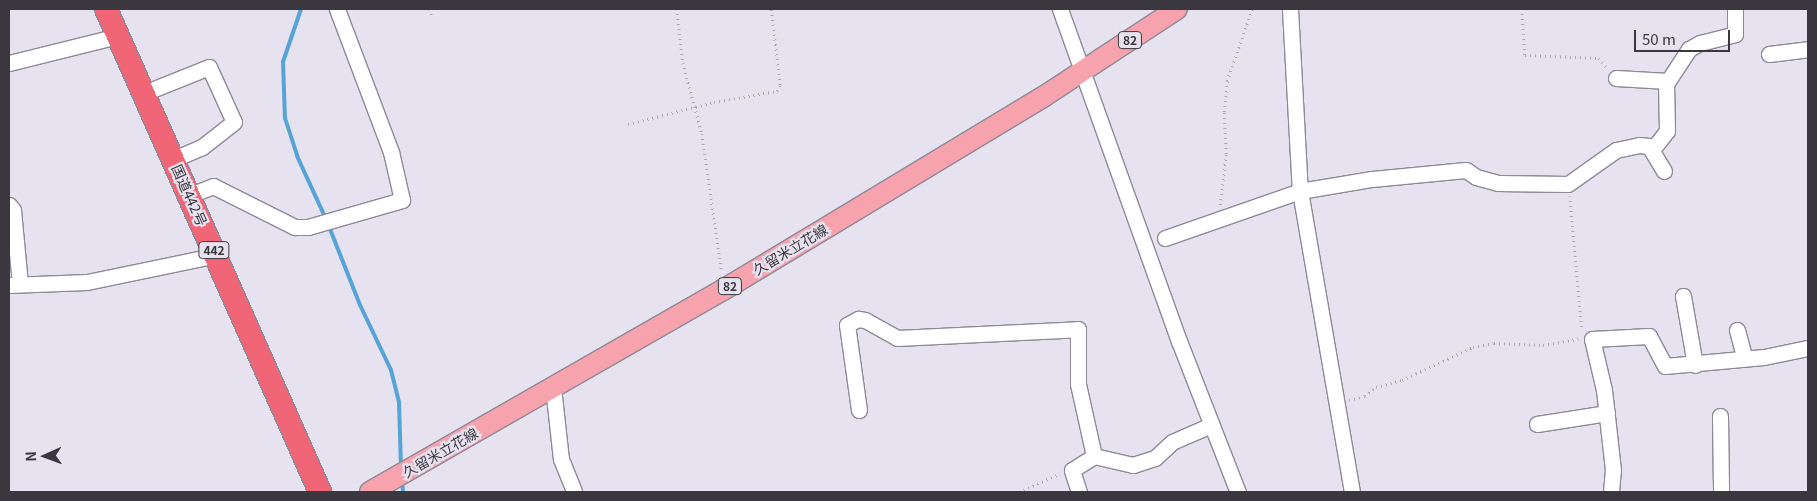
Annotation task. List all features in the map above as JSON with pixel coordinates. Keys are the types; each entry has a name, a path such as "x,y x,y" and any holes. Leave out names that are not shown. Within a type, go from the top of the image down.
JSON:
{"highway":[{"name":"国道442号","path":"106,9 217,255 320,492"}],"main road":[{"name":"久留米立花線","path":"370,492 723,290 1084,70 1177,9"}],"street":[{"path":"190,195 213,186 296,228 308,227 402,200 391,152 337,9"},
{"path":"1060,9 1084,70 1144,246 1238,492"},
{"path":"1290,9 1300,191 1335,403 1352,492"},
{"path":"1652,150 1667,131 1668,81 1689,50 1700,43 1735,34 1735,9"},
{"path":"9,62 118,36"},
{"path":"1769,54 1808,49"},
{"path":"144,93 209,67 234,122 202,147 174,159"},
{"path":"1616,78 1668,81"},
{"path":"1165,238 1300,191 1466,170 1476,177 1498,183 1568,184 1616,150 1639,145 1652,150 1664,171"},
{"path":"9,205 13,210 14,285 87,282 217,255"},
{"path":"1683,296 1695,365"},
{"path":"859,410 841,321 865,320 897,338 1078,329 1078,384 1094,456"},
{"path":"1737,330 1744,357"},
{"path":"1589,337 1649,336 1665,366 1695,365 1744,357 1764,357 1808,348"},
{"path":"1589,337 1598,352 1613,470 1612,492"},
{"path":"553,387 561,459 574,492"},
{"path":"1537,424 1606,413"},
{"path":"1720,416 1721,492"},
{"path":"1079,492 1072,470 1094,456 1133,465 1155,458 1172,442 1211,425"}],"path":[{"path":"430,9 432,17"},
{"path":"677,9 683,63 693,107 702,134 723,290"},
{"path":"628,124 693,107 776,91 780,85 771,9"},
{"path":"1220,219 1226,154 1226,81 1252,9"},
{"path":"1522,9 1522,52 1525,55 1599,58 1616,78"},
{"path":"1568,184 1582,329 1589,337"},
{"path":"1335,403 1365,396 1376,387 1402,380 1473,348 1494,343 1543,345 1589,337"},
{"path":"1019,492 1072,470"}],"waterway":[{"path":"301,9 283,62 285,118 297,156 325,217"},
{"path":"328,224 360,305 391,370 399,403 401,468"},
{"path":"402,482 403,492"}]}
